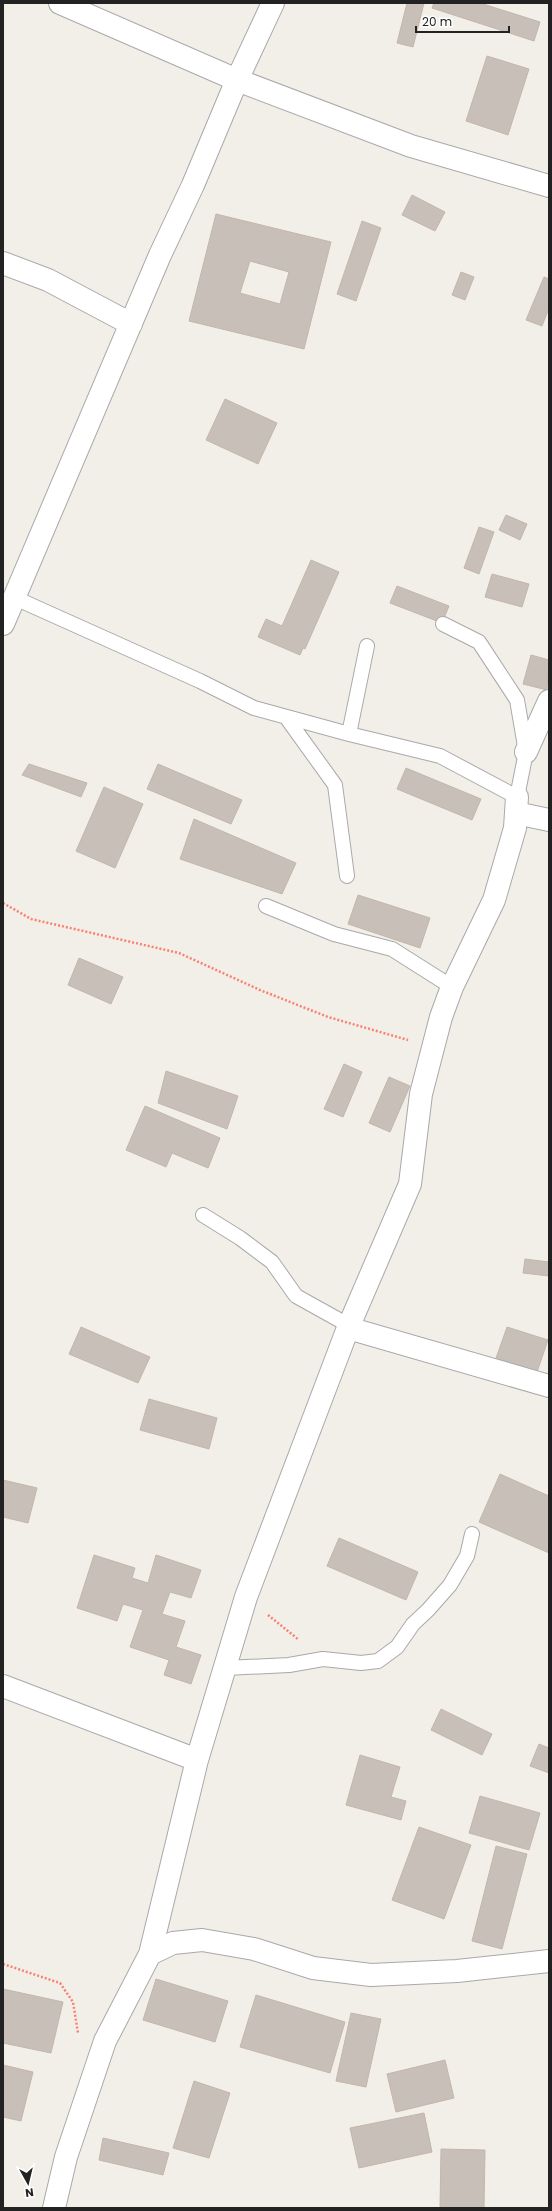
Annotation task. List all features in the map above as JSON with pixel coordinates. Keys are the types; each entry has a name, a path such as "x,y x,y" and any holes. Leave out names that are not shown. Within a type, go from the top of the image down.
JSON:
{"street":[{"path":"60,3 237,80 411,146 549,186"},
{"path":"3,624 16,598 160,255 193,185 237,80 273,3"},
{"path":"3,263 48,280 131,324"},
{"path":"526,752 549,701"},
{"path":"54,2208 66,2157 105,2041 150,1954 197,1760 246,1597 348,1328 410,1184 421,1094 433,1048 452,987 494,900 515,828 516,805 549,820"},
{"path":"348,1328 549,1386"},
{"path":"3,1686 197,1760"},
{"path":"150,1954 173,1943 202,1940 254,1949 313,1968 371,1975 457,1971 549,1961"}],"lane":[{"path":"16,598 200,681 254,708 349,734 440,756 516,805 526,752 517,700 479,642 443,624"},
{"path":"349,734 367,646"},
{"path":"286,717 335,786 347,876"},
{"path":"266,906 334,934 392,949 452,987"},
{"path":"203,1216 240,1238 272,1262 296,1296 341,1321 348,1328"},
{"path":"225,1668 289,1665 323,1659 361,1663 378,1661 397,1647 413,1624 428,1610 450,1585 467,1556 472,1534"}],"path":[{"path":"3,903 31,919 179,953 260,990 328,1017 433,1048"},
{"path":"246,1597 323,1659"},
{"path":"3,1964 60,1983 73,2002 79,2040"}],"building":[{"path":"407,3 424,3 413,47 397,43"},
{"path":"434,3 480,3 540,22 534,41 432,8"},
{"path":"487,56 529,69 508,135 466,121"},
{"path":"412,195 445,212 435,231 402,215"},
{"path":"216,214 331,242 304,349 189,321","holes":["250,261 289,272 280,304 240,293"]},
{"path":"362,221 381,228 356,301 337,294"},
{"path":"461,272 474,277 465,300 452,295"},
{"path":"544,277 549,279 549,308 542,326 526,320"},
{"path":"225,399 277,423 258,464 206,440"},
{"path":"506,515 527,524 520,540 499,530"},
{"path":"479,527 494,532 479,574 464,568"},
{"path":"311,560 339,572 305,649 303,648 300,655 258,637 266,619 282,626"},
{"path":"492,574 529,584 522,607 485,597"},
{"path":"397,586 449,606 442,623 390,603"},
{"path":"531,655 549,660 547,690 523,684"},
{"path":"29,764 87,783 81,797 22,775"},
{"path":"158,764 242,800 231,824 147,789"},
{"path":"406,768 481,799 472,820 397,789"},
{"path":"104,787 143,804 115,868 76,851"},
{"path":"194,819 296,863 282,894 180,859"},
{"path":"358,895 430,918 420,948 348,924"},
{"path":"79,958 123,977 111,1004 68,985"},
{"path":"344,1064 362,1072 343,1117 324,1109"},
{"path":"166,1071 238,1096 227,1129 158,1103"},
{"path":"389,1077 410,1086 390,1132 369,1123"},
{"path":"145,1106 220,1138 208,1168 172,1153 166,1167 126,1150"},
{"path":"525,1259 549,1262 549,1276 523,1273"},
{"path":"81,1327 150,1357 138,1383 69,1354"},
{"path":"507,1327 548,1340 536,1375 495,1361"},
{"path":"149,1399 217,1418 209,1449 140,1430"},
{"path":"500,1474 549,1496 549,1553 479,1522"},
{"path":"3,1480 37,1488 28,1523 3,1517"},
{"path":"339,1538 418,1572 406,1600 327,1566"},
{"path":"94,1555 135,1568 132,1578 148,1583 156,1555 201,1570 191,1598 170,1592 162,1614 185,1621 176,1647 201,1655 191,1684 164,1675 169,1660 130,1647 143,1610 123,1604 117,1621 77,1608"},
{"path":"441,1709 492,1734 482,1755 431,1730"},
{"path":"539,1744 549,1748 549,1773 530,1766"},
{"path":"360,1755 400,1767 391,1797 406,1801 401,1820 346,1805"},
{"path":"480,1796 540,1813 529,1850 469,1833"},
{"path":"419,1827 471,1845 444,1919 392,1900"},
{"path":"496,1846 527,1854 502,1949 472,1941"},
{"path":"156,1979 228,2001 215,2042 143,2020"},
{"path":"3,1989 63,2002 51,2053 3,2043"},
{"path":"256,1995 345,2022 330,2073 240,2047"},
{"path":"351,2013 381,2019 366,2087 336,2081"},
{"path":"445,2060 454,2098 396,2112 387,2074"},
{"path":"3,2065 33,2072 21,2121 3,2117"},
{"path":"194,2081 230,2093 209,2158 173,2148"},
{"path":"424,2113 432,2152 359,2168 350,2128"},
{"path":"103,2138 169,2153 163,2175 99,2160"},
{"path":"441,2149 485,2150 484,2208 440,2208"}]}
